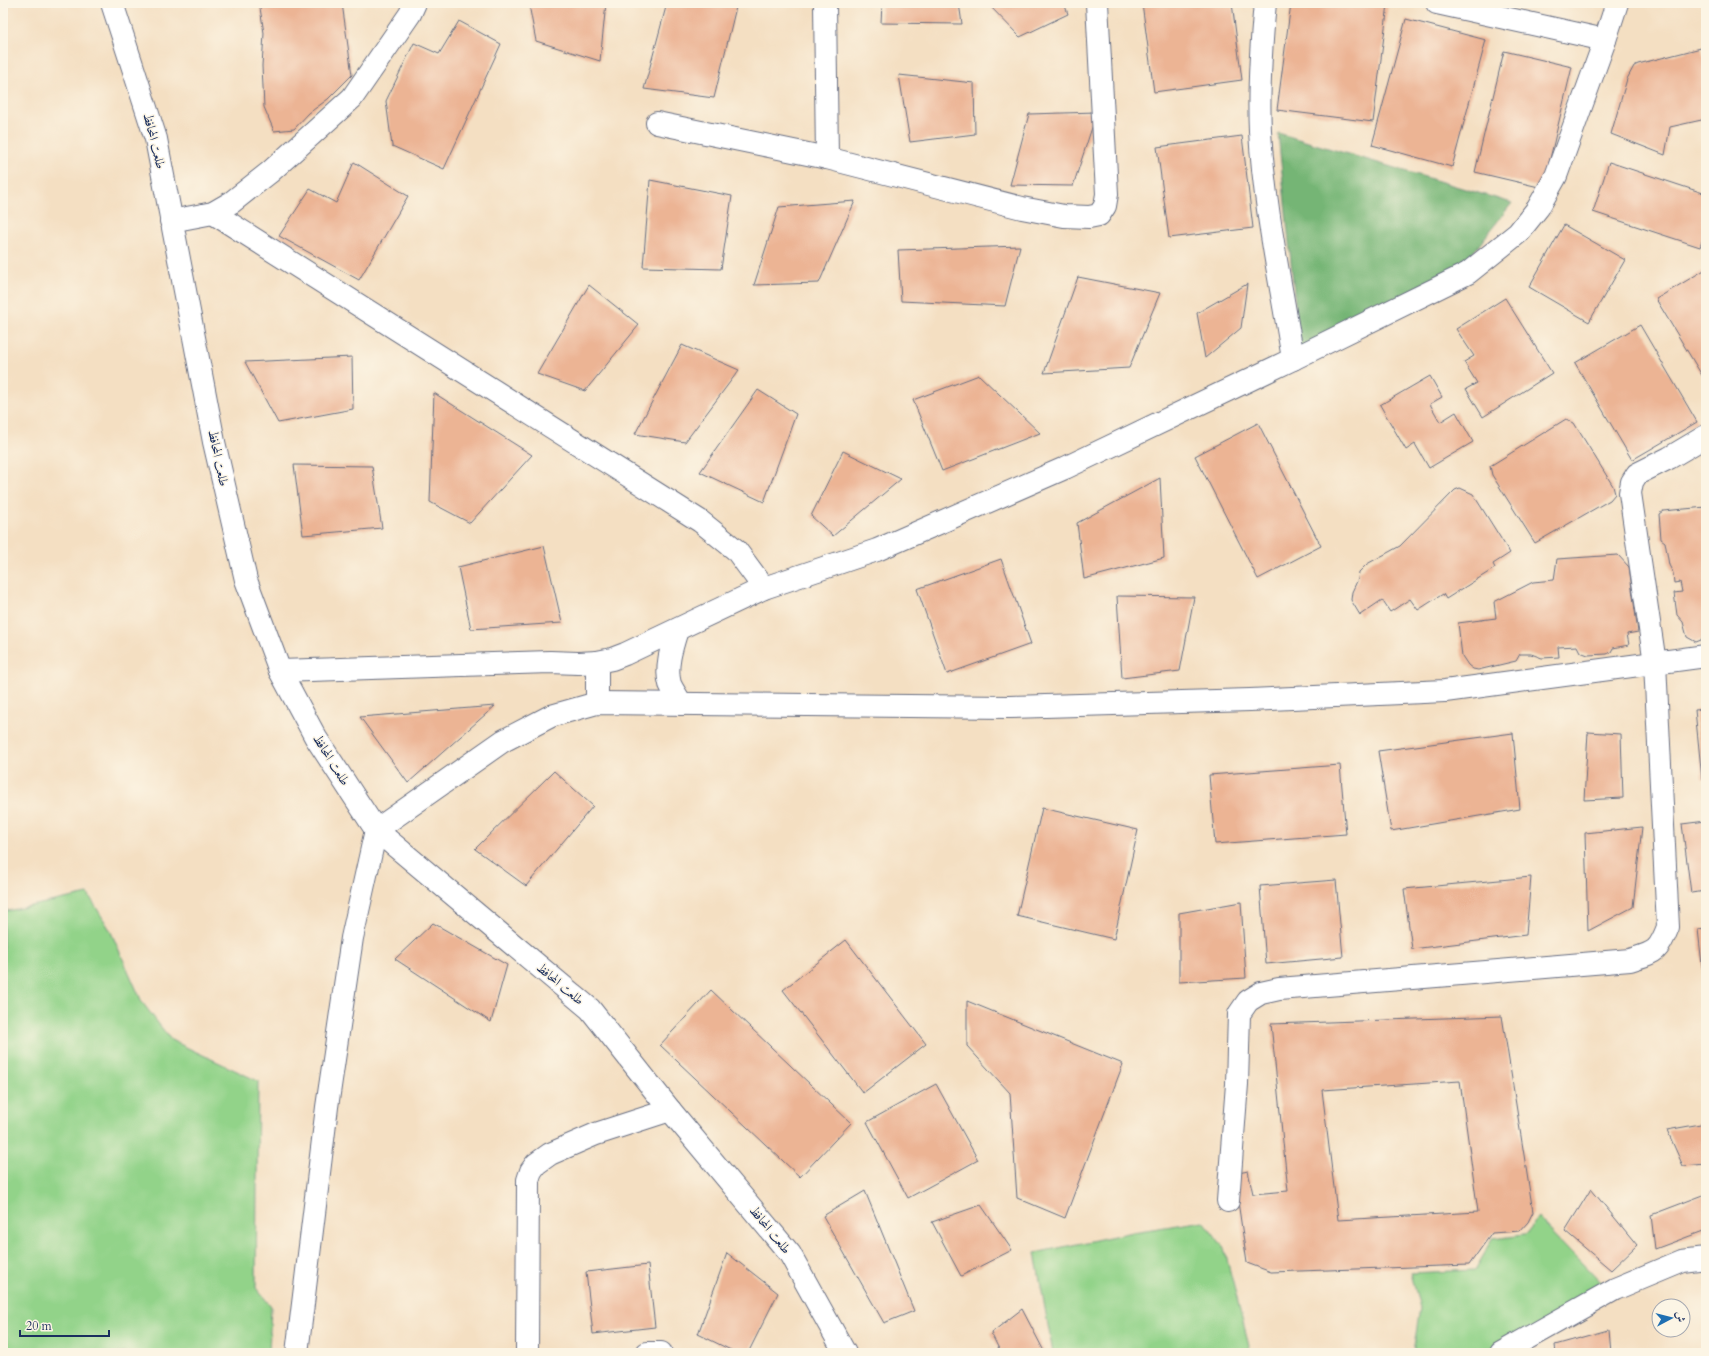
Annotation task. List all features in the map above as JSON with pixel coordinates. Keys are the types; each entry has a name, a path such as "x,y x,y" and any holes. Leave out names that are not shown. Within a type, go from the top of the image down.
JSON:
{"street":[{"name":"طلعت المحافظ","path":"112,3 156,139 214,442 246,580 280,671 316,738 376,830 590,1009 670,1110 790,1254 845,1353"},
{"path":"171,221 213,213 232,202 270,172 352,98 410,14 415,3"},
{"path":"825,3 827,158"},
{"path":"657,123 827,158 1022,208 1064,216 1089,217 1098,215 1105,206 1107,194 1097,3"},
{"path":"1265,3 1259,70 1260,131 1266,193 1293,360"},
{"path":"1436,3 1605,40"},
{"path":"280,671 550,662 578,664 612,659 677,630 764,588 884,547 1065,468 1293,360 1468,273 1518,233 1538,208 1556,176 1617,3"},
{"path":"213,213 700,521 736,550 764,588"},
{"path":"1228,1201 1239,1014 1248,1001 1261,993 1279,988 1630,960 1654,952 1662,944 1668,928 1655,663 1630,493 1632,482 1637,474 1669,458 1706,436"},
{"path":"677,630 672,645 669,672 670,684 681,704"},
{"path":"297,1353 328,1099 352,938 376,830 503,741 551,716 597,703 1010,707 1250,700 1445,691 1706,656"},
{"path":"597,662 597,703"},
{"path":"527,1353 528,1180 531,1171 536,1164 550,1154 596,1134 670,1110"},
{"path":"1501,1353 1615,1289 1682,1261 1706,1258"},
{"path":"647,1353 661,1353"}],"green space":[{"path":"1278,133 1512,203 1465,263 1300,352"},
{"path":"88,894 110,930 142,1002 171,1040 258,1081 256,1288 271,1306 269,1353 3,1353 3,899 7,911"},
{"path":"1538,1218 1605,1287 1491,1353 1413,1353 1420,1308 1411,1273 1475,1270 1493,1239 1525,1235"},
{"path":"1204,1221 1224,1248 1251,1353 1053,1353 1035,1253 1133,1232"}],"building":[{"path":"264,3 342,3 352,75 328,99 309,113 294,129 274,131 264,107 262,66 264,33 260,8"},
{"path":"531,3 606,3 600,61 536,41 530,10"},
{"path":"667,3 737,3 714,98 644,89"},
{"path":"882,3 959,3 962,24 881,23"},
{"path":"987,3 1064,3 1068,14 1020,37"},
{"path":"1142,3 1232,3 1242,80 1154,92"},
{"path":"1291,3 1388,4 1373,122 1277,110"},
{"path":"1406,19 1486,40 1452,167 1372,145"},
{"path":"459,21 501,44 444,169 392,146 386,101 414,43 439,54"},
{"path":"1701,48 1706,64 1706,119 1670,127 1665,155 1611,134 1627,79 1634,66"},
{"path":"1504,51 1572,67 1543,188 1475,172"},
{"path":"899,75 974,83 975,134 910,142"},
{"path":"1097,112 1073,186 1010,185 1029,114"},
{"path":"1242,136 1253,228 1169,238 1157,147"},
{"path":"354,162 408,196 359,280 279,236 310,189 336,203"},
{"path":"1609,162 1706,194 1706,230 1700,247 1593,212"},
{"path":"650,180 732,196 721,269 643,267"},
{"path":"855,201 819,283 754,285 779,207"},
{"path":"1564,225 1625,260 1589,322 1529,287"},
{"path":"1020,246 1005,306 901,301 898,250"},
{"path":"1706,269 1706,382 1656,299"},
{"path":"1078,277 1160,293 1129,368 1044,373"},
{"path":"1247,284 1241,328 1205,358 1197,313"},
{"path":"589,285 639,325 585,391 537,374"},
{"path":"1505,298 1552,373 1483,417 1466,389 1477,383 1464,362 1474,356 1456,329"},
{"path":"1640,325 1697,422 1632,460 1575,363"},
{"path":"682,345 739,370 685,442 635,434"},
{"path":"352,357 353,409 278,423 245,362"},
{"path":"979,375 1040,433 942,471 913,400"},
{"path":"1430,376 1442,397 1430,404 1440,422 1456,412 1473,442 1429,468 1415,444 1406,450 1380,405"},
{"path":"758,390 796,414 764,502 700,472"},
{"path":"434,393 532,455 470,523 430,502"},
{"path":"1566,419 1574,423 1613,486 1615,494 1610,500 1535,543 1492,475 1490,466"},
{"path":"1258,423 1321,546 1258,579 1195,456"},
{"path":"843,451 901,479 833,536 811,516"},
{"path":"294,465 372,466 382,528 303,535"},
{"path":"1160,478 1164,558 1084,579 1077,523"},
{"path":"1460,488 1473,494 1510,553 1493,564 1495,568 1446,599 1443,594 1418,610 1410,599 1390,612 1382,600 1360,615 1351,600 1352,592 1358,579 1359,572 1367,564 1400,546 1455,490"},
{"path":"1706,507 1706,630 1701,640 1696,642 1687,637 1683,622 1677,615 1674,593 1682,592 1680,582 1674,583 1665,542 1661,539 1659,514 1663,511"},
{"path":"544,546 562,623 471,629 458,567"},
{"path":"1618,555 1629,567 1638,632 1627,634 1629,645 1613,648 1611,652 1607,654 1588,655 1580,652 1577,646 1558,647 1559,657 1542,658 1531,654 1520,654 1516,661 1478,670 1473,669 1468,665 1462,656 1458,623 1496,618 1494,602 1533,582 1554,580 1557,559"},
{"path":"1001,559 1031,644 947,674 917,589"},
{"path":"1117,596 1194,597 1180,671 1122,678"},
{"path":"495,706 408,783 360,717"},
{"path":"1706,709 1706,779 1702,779 1695,710"},
{"path":"1588,732 1621,734 1623,798 1584,800"},
{"path":"1513,733 1520,809 1391,831 1378,751"},
{"path":"1340,765 1346,834 1215,844 1209,775"},
{"path":"554,771 593,806 526,886 475,849"},
{"path":"1042,808 1138,830 1114,939 1017,916"},
{"path":"1706,821 1706,891 1691,893 1682,824"},
{"path":"1642,827 1633,907 1588,931 1585,833"},
{"path":"1531,877 1526,935 1412,949 1404,889"},
{"path":"1336,880 1343,957 1266,964 1260,886"},
{"path":"1241,902 1246,978 1179,982 1179,913"},
{"path":"433,923 507,965 491,1022 395,959"},
{"path":"1706,928 1706,992 1705,992 1698,929"},
{"path":"846,940 926,1044 863,1093 783,990"},
{"path":"711,990 851,1123 800,1177 660,1045"},
{"path":"967,1001 1123,1064 1065,1218 1017,1198 1010,1093 967,1046"},
{"path":"1502,1016 1533,1212 1528,1222 1520,1231 1492,1233 1469,1265 1271,1272 1247,1263 1234,1174 1248,1171 1253,1194 1288,1191 1271,1024","holes":["1460,1081 1478,1212 1338,1220 1322,1090"]},
{"path":"936,1084 978,1160 908,1198 867,1122"},
{"path":"1706,1123 1706,1164 1683,1166 1667,1130"},
{"path":"1591,1189 1637,1245 1611,1270 1565,1231"},
{"path":"865,1191 914,1311 884,1323 823,1216"},
{"path":"1706,1194 1706,1230 1655,1249 1651,1215"},
{"path":"981,1205 1012,1250 961,1276 932,1222"},
{"path":"727,1253 778,1293 748,1353 737,1353 698,1334"},
{"path":"648,1265 655,1327 593,1334 586,1272"},
{"path":"1022,1309 1045,1353 1001,1353 991,1333"},
{"path":"1609,1330 1611,1353 1556,1353 1555,1345"}]}
